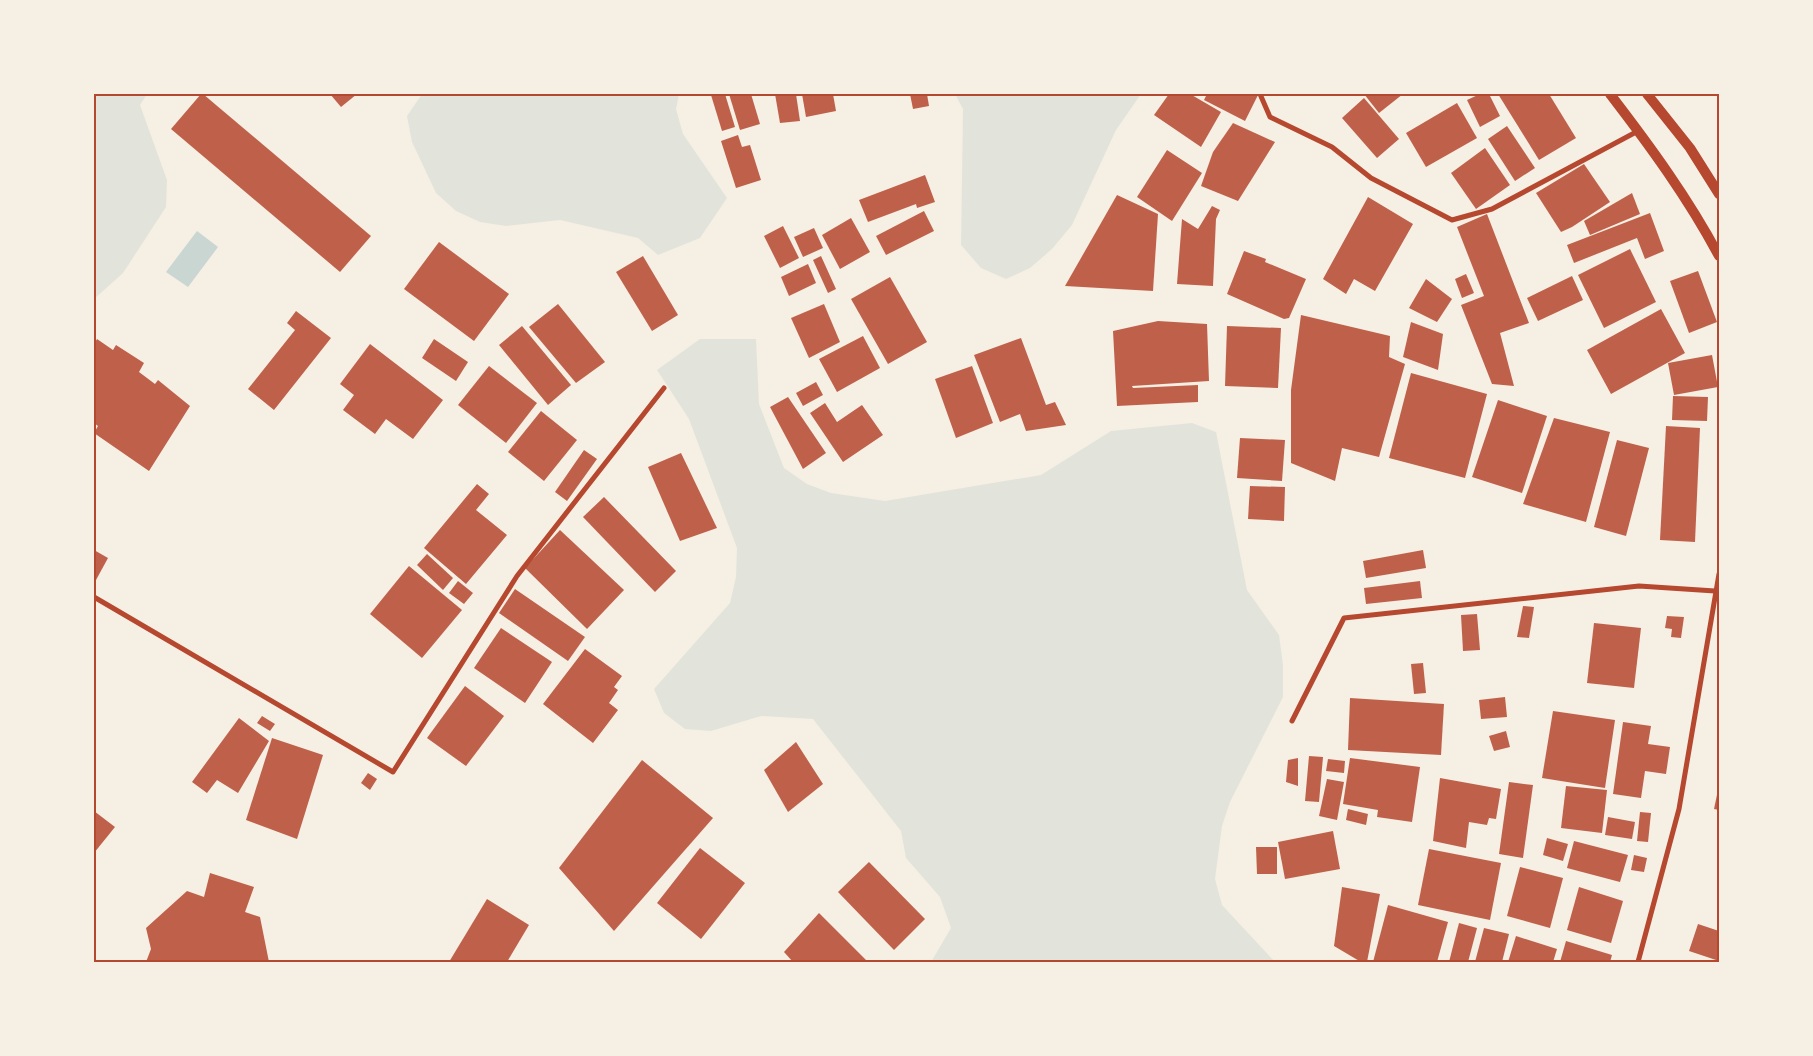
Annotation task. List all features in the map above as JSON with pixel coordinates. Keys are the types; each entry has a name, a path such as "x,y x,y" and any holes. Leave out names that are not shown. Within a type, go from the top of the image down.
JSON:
{"main road":[{"path":"1610,94 1651,146 1688,203 1719,256"},
{"path":"1647,94 1690,148 1719,194"}],"street":[{"path":"1260,94 1270,117 1332,147 1371,178 1452,220 1492,210 1638,130"},
{"path":"94,597 394,772 516,576 664,388"},
{"path":"1638,962 1679,808 1719,574"},
{"path":"1292,721 1344,618 1639,586 1715,591"}],"shaded area":[{"path":"94,94 147,94 140,105 167,180 166,207 123,273 94,299"},
{"path":"422,94 679,94 676,109 683,134 727,198 700,238 658,255 638,238 560,220 506,226 480,222 456,211 436,193 412,142 407,116"},
{"path":"955,94 1141,94 1116,130 1072,225 1052,249 1030,268 1006,279 981,268 961,245 963,109"},
{"path":"197,231 218,247 188,287 166,272"},
{"path":"700,339 756,339 759,404 784,468 807,484 831,493 885,501 1041,475 1111,431 1192,423 1216,432 1247,590 1279,635 1283,665 1283,697 1230,802 1222,826 1215,879 1222,905 1275,962 931,962 951,928 940,897 906,858 901,831 813,719 761,716 711,731 685,729 664,713 654,689 730,603 736,577 737,548 689,419 657,370"}],"building":[{"path":"201,94 371,236 340,272 171,129"},
{"path":"330,94 357,94 341,107"},
{"path":"725,94 735,127 722,131 711,95"},
{"path":"729,94 751,94 760,124 740,130"},
{"path":"775,94 796,94 800,121 780,123"},
{"path":"802,94 833,94 836,111 806,117"},
{"path":"910,94 927,94 929,106 913,109"},
{"path":"1169,94 1190,94 1221,112 1201,147 1154,115"},
{"path":"1207,94 1258,95 1245,121 1204,100"},
{"path":"1364,94 1403,94 1379,113"},
{"path":"1480,94 1489,94 1500,116 1480,127 1467,100"},
{"path":"1498,94 1549,94 1576,138 1539,160"},
{"path":"1364,98 1399,139 1377,158 1342,118"},
{"path":"1457,103 1477,138 1426,167 1406,133"},
{"path":"1233,123 1275,142 1238,201 1201,186 1213,152"},
{"path":"1507,126 1535,168 1515,181 1488,139"},
{"path":"738,135 742,147 750,145 761,180 736,188 721,141"},
{"path":"1485,148 1510,185 1476,209 1451,173"},
{"path":"1167,150 1202,173 1172,221 1137,197"},
{"path":"1584,164 1610,202 1561,232 1536,193"},
{"path":"925,175 935,202 917,208 916,204 868,222 859,200"},
{"path":"1632,193 1640,214 1590,235 1584,221"},
{"path":"1117,195 1158,214 1153,291 1065,286"},
{"path":"1368,197 1413,224 1375,291 1354,279 1346,294 1323,279"},
{"path":"1212,206 1220,210 1216,219 1213,286 1177,284 1182,219 1198,229"},
{"path":"924,211 934,231 886,255 876,236"},
{"path":"1650,213 1664,251 1645,259 1637,238 1574,263 1567,245"},
{"path":"1487,214 1529,323 1500,333 1514,386 1492,384 1461,305 1484,296 1457,227"},
{"path":"851,218 870,252 840,269 822,235"},
{"path":"783,226 799,258 780,268 764,236"},
{"path":"814,228 823,248 803,257 794,237"},
{"path":"439,242 509,294 474,341 404,289"},
{"path":"1630,249 1656,302 1604,328 1578,275"},
{"path":"1244,251 1266,259 1265,262 1306,279 1289,318 1284,319 1227,294"},
{"path":"643,256 678,315 652,331 616,272"},
{"path":"821,256 836,289 828,293 813,260"},
{"path":"808,264 816,283 789,296 781,277"},
{"path":"1698,271 1717,322 1689,333 1670,281"},
{"path":"1466,274 1474,293 1462,298 1455,279"},
{"path":"1572,276 1583,300 1538,321 1527,298"},
{"path":"890,277 927,342 888,364 851,299"},
{"path":"1426,279 1452,299 1437,322 1409,308"},
{"path":"558,304 605,362 576,383 529,327"},
{"path":"824,304 840,342 809,358 791,318"},
{"path":"1661,309 1685,353 1611,394 1587,350"},
{"path":"296,311 331,338 274,410 248,389 295,330 287,323"},
{"path":"1301,315 1390,336 1389,357 1405,364 1379,457 1342,448 1335,481 1291,463 1291,390"},
{"path":"1158,321 1207,324 1209,381 1132,386 1133,388 1198,385 1198,402 1117,406 1113,331"},
{"path":"1411,322 1443,334 1438,370 1403,357"},
{"path":"522,326 571,385 548,405 499,345"},
{"path":"1227,326 1281,328 1278,388 1225,386"},
{"path":"863,336 880,368 837,392 819,359"},
{"path":"1021,338 1046,405 1055,402 1066,425 1026,431 1020,414 1000,422 974,355"},
{"path":"97,339 113,350 116,345 144,363 139,372 155,384 158,380 190,406 149,471 94,433 98,426 94,423 94,344"},
{"path":"434,339 468,362 456,381 422,358"},
{"path":"370,344 443,400 413,439 386,419 375,434 343,410 354,395 340,384"},
{"path":"1712,355 1718,387 1674,395 1668,363"},
{"path":"489,366 537,403 506,443 458,405"},
{"path":"972,366 993,423 956,438 935,379"},
{"path":"1411,373 1487,394 1465,478 1389,458"},
{"path":"816,382 823,395 803,406 796,393"},
{"path":"1673,396 1708,397 1707,421 1672,420"},
{"path":"788,397 826,453 803,469 770,407"},
{"path":"1498,400 1547,416 1522,493 1472,477"},
{"path":"825,403 837,422 862,405 883,435 843,462 810,413"},
{"path":"541,411 577,440 544,481 508,452"},
{"path":"1554,418 1610,432 1586,522 1523,504"},
{"path":"1666,426 1700,428 1695,542 1660,540"},
{"path":"1240,438 1285,440 1282,481 1237,478"},
{"path":"1617,440 1649,448 1626,536 1594,527"},
{"path":"584,450 597,459 567,501 555,492"},
{"path":"681,453 717,528 680,541 648,467"},
{"path":"477,484 489,494 476,510 507,535 466,584 424,548"},
{"path":"1250,486 1285,487 1284,521 1248,519"},
{"path":"604,497 676,571 655,592 583,517"},
{"path":"560,530 624,590 587,629 525,568"},
{"path":"94,550 108,558 96,580 94,579"},
{"path":"1423,550 1426,568 1366,578 1363,561"},
{"path":"427,554 453,578 443,590 417,565"},
{"path":"409,566 462,610 422,658 370,614"},
{"path":"458,581 473,593 464,604 449,593"},
{"path":"1420,581 1422,598 1366,604 1364,588"},
{"path":"515,589 585,637 568,661 499,613"},
{"path":"1523,606 1534,607 1529,638 1517,637"},
{"path":"1477,614 1480,650 1463,651 1461,615"},
{"path":"1667,616 1684,617 1681,638 1671,637 1672,629 1665,628"},
{"path":"1594,623 1641,628 1634,688 1587,683"},
{"path":"501,628 552,662 525,703 474,668"},
{"path":"585,649 622,676 614,687 618,690 609,703 618,710 593,743 543,704"},
{"path":"1423,663 1426,693 1414,694 1411,664"},
{"path":"465,686 504,716 466,766 427,738"},
{"path":"1505,697 1507,717 1481,719 1479,700"},
{"path":"1350,698 1444,704 1441,755 1348,750"},
{"path":"1553,711 1615,720 1605,788 1542,778"},
{"path":"262,716 275,724 270,731 257,723"},
{"path":"239,718 269,741 238,793 217,780 207,793 192,782"},
{"path":"1623,722 1651,726 1648,744 1670,747 1666,774 1645,771 1641,798 1613,794"},
{"path":"1506,731 1510,747 1494,751 1489,736"},
{"path":"272,738 323,755 297,839 246,820"},
{"path":"796,742 823,784 788,812 764,770"},
{"path":"1309,756 1323,757 1319,802 1305,801"},
{"path":"1298,758 1298,786 1286,782 1288,760"},
{"path":"1350,758 1420,767 1412,822 1377,817 1378,810 1343,804"},
{"path":"1328,759 1345,761 1344,773 1326,771"},
{"path":"642,760 713,818 614,931 559,868"},
{"path":"368,773 377,779 370,790 361,783"},
{"path":"1440,778 1501,789 1496,819 1489,818 1487,825 1469,822 1466,848 1433,841"},
{"path":"1327,779 1344,782 1337,820 1319,816"},
{"path":"1509,782 1533,785 1523,858 1499,854"},
{"path":"1566,786 1607,790 1602,833 1561,828"},
{"path":"1719,790 1719,810 1714,809"},
{"path":"1348,809 1368,814 1366,825 1346,820"},
{"path":"94,811 115,827 94,853"},
{"path":"1640,812 1651,813 1648,842 1637,841"},
{"path":"1608,817 1635,822 1632,839 1605,835"},
{"path":"1333,831 1340,869 1285,879 1278,842"},
{"path":"1547,838 1568,844 1563,861 1543,855"},
{"path":"1574,841 1628,855 1620,882 1567,868"},
{"path":"1256,847 1277,847 1277,874 1257,874"},
{"path":"700,848 745,883 701,939 657,903"},
{"path":"1429,849 1501,863 1490,920 1418,905"},
{"path":"1634,855 1647,858 1644,872 1631,870"},
{"path":"869,862 925,919 894,950 838,892"},
{"path":"1520,867 1563,878 1550,928 1507,916"},
{"path":"210,873 254,887 245,912 260,917 269,962 146,962 151,949 146,928 187,891 204,897"},
{"path":"1342,887 1380,894 1367,962 1361,962 1334,946"},
{"path":"1579,887 1623,901 1611,943 1567,930"},
{"path":"487,899 529,925 507,962 449,962"},
{"path":"1388,905 1448,922 1437,962 1373,962"},
{"path":"819,913 868,962 793,962 784,952"},
{"path":"1459,923 1477,928 1468,962 1449,962"},
{"path":"1698,924 1719,931 1719,961 1689,951"},
{"path":"1484,928 1509,934 1502,962 1475,962"},
{"path":"1516,936 1557,949 1553,962 1508,962"},
{"path":"1566,941 1612,955 1610,962 1560,962"}]}
